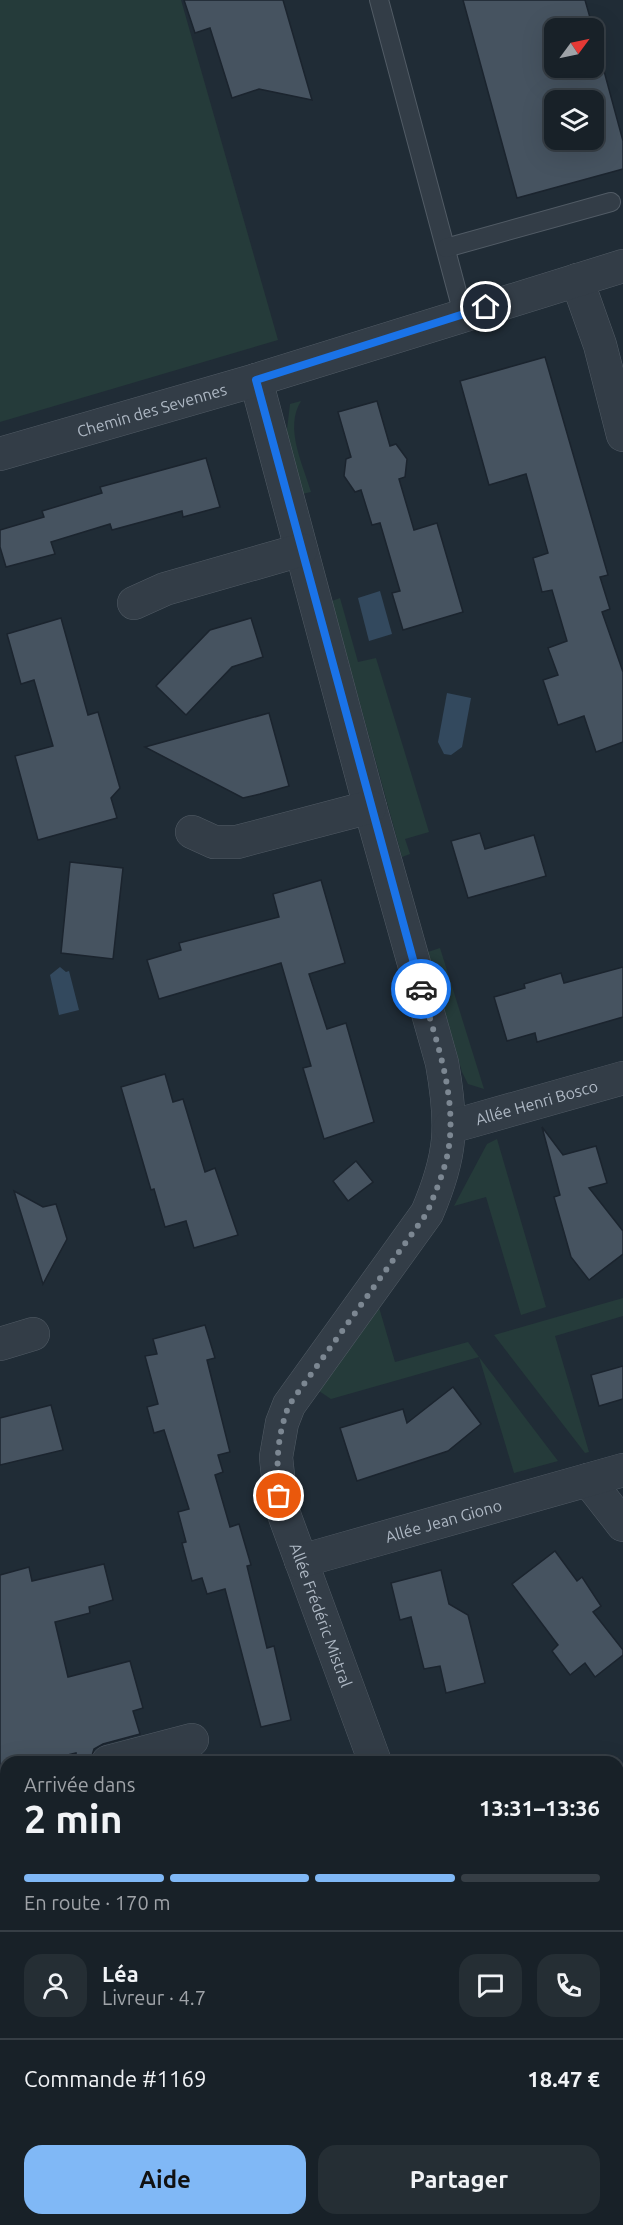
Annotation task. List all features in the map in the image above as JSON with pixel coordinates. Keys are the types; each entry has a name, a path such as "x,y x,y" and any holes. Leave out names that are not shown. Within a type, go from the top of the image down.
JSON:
{"street":[{"name":"Chemin des Sevennes","path":"0,453 256,380 623,266"},
{"path":"577,280 600,345 623,435"},
{"name":"Allée Frédéric Mistral","path":"256,380 370,807 442,1063 450,1127 448,1152 440,1182 427,1213 300,1386 282,1423 276,1457 279,1496 373,1756"},
{"path":"134,603 165,589 302,550"},
{"path":"192,832 214,842 237,842 370,807"},
{"name":"Allée Henri Bosco","path":"450,1127 623,1078"},
{"path":"0,1344 33,1334"},
{"name":"Allée Jean Giono","path":"301,1561 623,1470"},
{"path":"588,1480 623,1525"},
{"path":"131,1756 192,1740"}],"lane":[{"path":"379,0 464,314"},
{"path":"446,248 611,202"}],"green space":[{"path":"0,0 181,0 278,340 0,422"},
{"path":"301,401 294,423 295,434 311,492 302,494 286,438 290,404"},
{"path":"340,598 358,662 376,658 429,832 405,839 410,854 402,857 332,601"},
{"path":"440,948 484,1089 468,1084 462,1072 428,952"},
{"path":"497,1139 546,1307 521,1315 486,1197 454,1206 487,1144"},
{"path":"623,1298 623,1316 555,1336 589,1452 585,1453 494,1335"},
{"path":"378,1304 395,1362 468,1342 479,1357 331,1399 316,1389"},
{"path":"479,1357 558,1461 514,1473"}],"water":[{"path":"380,591 392,634 369,641 358,598"},
{"path":"447,693 471,698 462,747 451,755 444,754 438,742"},
{"path":"60,967 66,972 69,971 79,1010 59,1015 50,975"}],"building":[{"path":"184,0 283,0 312,100 259,89 232,98 210,28 195,33"},
{"path":"463,0 585,0 590,18 544,18 544,78 604,78 604,71 623,141 623,169 517,198"},
{"path":"545,357 608,575 600,577 610,609 602,612 623,672 623,742 596,752 584,716 558,725 543,680 558,675 548,648 567,641 552,590 542,592 533,558 548,553 526,474 489,485 460,381"},
{"path":"377,401 390,446 396,444 407,459 405,477 399,479 414,530 437,523 463,612 403,630 392,593 400,591 380,523 372,525 361,490 355,492 344,476 346,459 351,457 338,412"},
{"path":"206,458 220,507 183,517 182,511 112,530 110,524 51,542 55,554 6,567 0,547 0,530 44,517 42,511 102,493 100,487"},
{"path":"61,618 88,715 98,712 120,788 111,798 117,818 38,840 15,756 53,746 34,680 21,684 7,634"},
{"path":"251,618 263,657 232,667 186,715 156,686 210,630"},
{"path":"269,713 289,786 260,794 243,798 145,747"},
{"path":"480,833 485,849 534,835 546,876 468,898 451,841"},
{"path":"70,862 123,868 113,959 61,953"},
{"path":"321,880 345,963 309,974 327,1029 346,1023 374,1122 324,1139 303,1068 311,1066 281,963 159,999 147,960 181,950 179,943 279,917 273,894"},
{"path":"623,967 623,1017 537,1042 535,1033 507,1041 494,997 525,988 524,984 561,973 564,983"},
{"path":"165,1074 173,1102 183,1099 205,1172 215,1168 238,1235 194,1248 186,1221 165,1227 154,1189 151,1190 121,1087"},
{"path":"542,1127 563,1155 596,1146 607,1183 589,1188 623,1231 623,1254 589,1280 571,1257 554,1197 560,1195"},
{"path":"356,1161 373,1182 348,1201 333,1181"},
{"path":"14,1191 43,1207 56,1204 67,1239 43,1284"},
{"path":"205,1325 215,1358 207,1360 230,1452 218,1455 223,1472 215,1475 230,1527 239,1524 251,1565 247,1566 267,1648 274,1646 291,1720 261,1727 225,1589 207,1594 202,1578 192,1581 182,1543 186,1542 178,1512 189,1509 164,1430 154,1433 147,1407 158,1404 145,1356 157,1354 153,1339"},
{"path":"623,1366 623,1399 599,1406 591,1375"},
{"path":"453,1387 481,1424 448,1451 357,1481 340,1428 403,1409 407,1423"},
{"path":"51,1405 63,1450 0,1465 0,1418"},
{"path":"555,1551 577,1581 582,1577 601,1606 593,1612 623,1650 623,1655 595,1677 585,1663 570,1675 552,1651 558,1645 512,1584"},
{"path":"104,1564 113,1600 89,1607 90,1613 55,1622 68,1677 130,1661 143,1708 133,1711 140,1734 103,1744 94,1749 92,1756 76,1756 76,1753 64,1756 0,1756 0,1575 29,1567 32,1581"},
{"path":"441,1570 449,1604 468,1615 485,1683 446,1693 440,1666 424,1669 411,1617 400,1620 391,1583"}],"way so far":[{"path":"279,1496 276,1457 282,1423 289,1405 320,1358 427,1213 440,1182 448,1152 449,1099 442,1063 421,989"}],"route":[{"path":"421,989 256,380 486,307"}]}
